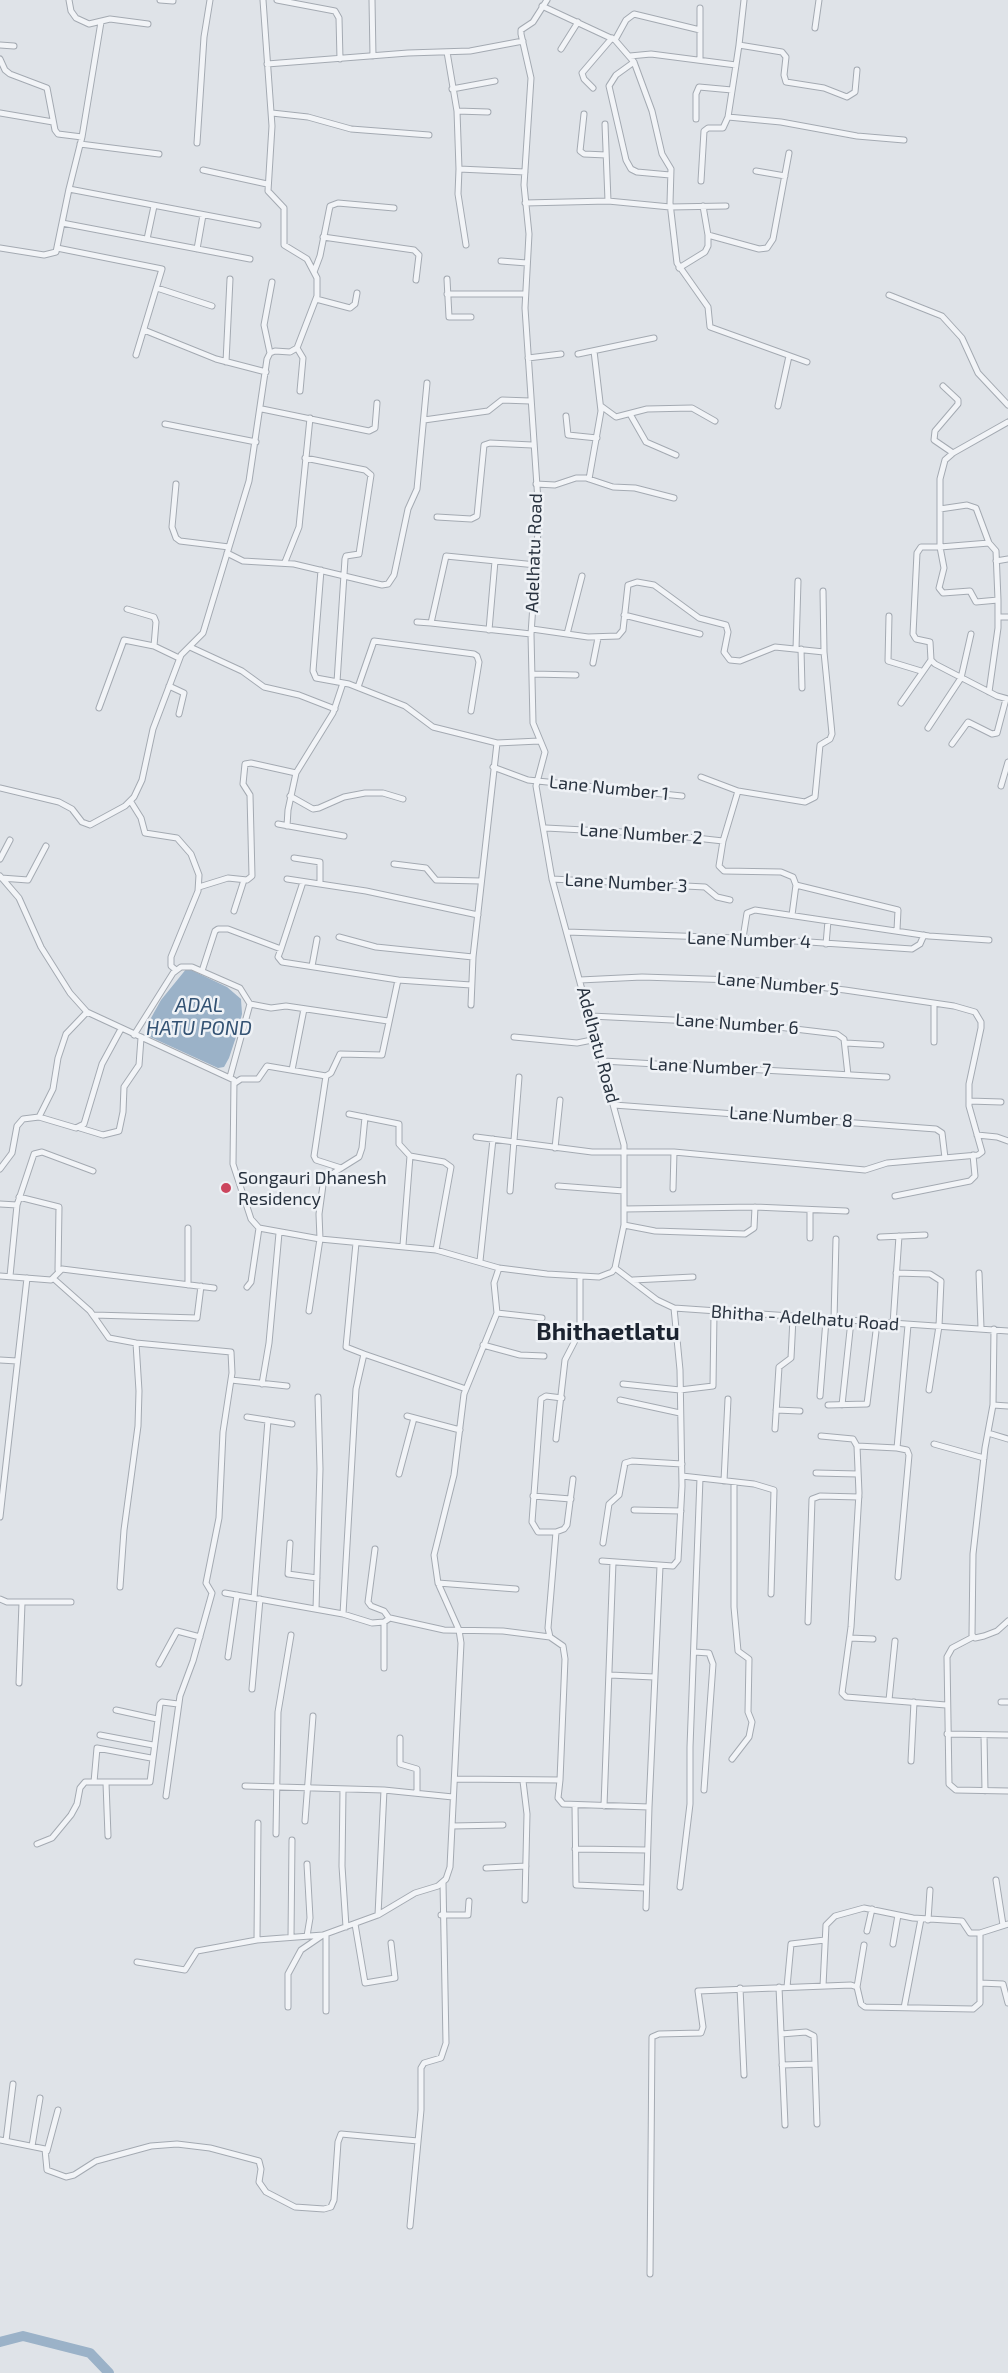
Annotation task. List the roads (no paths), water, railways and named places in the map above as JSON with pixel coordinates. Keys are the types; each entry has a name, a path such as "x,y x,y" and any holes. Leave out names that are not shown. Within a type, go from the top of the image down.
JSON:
{"street":[{"path":"69,0 71,11 76,18 89,24 115,20 148,24"},
{"path":"160,0 173,1"},
{"path":"197,143 204,37 210,0"},
{"path":"263,0 272,113 272,149 267,184 270,197 284,208 284,245 301,253 314,272 318,288 297,348 290,352 270,353"},
{"path":"277,0 334,10 339,18 340,59"},
{"path":"372,0 374,56"},
{"path":"701,181 704,131 708,128 723,128 728,117 744,0"},
{"path":"815,28 819,0"},
{"path":"267,64 487,49 523,41 521,30 533,22 543,2 613,39 634,62 652,111 662,154 669,164 674,253 679,268 706,302 708,322 714,330 807,362"},
{"path":"700,8 700,60"},
{"path":"593,88 584,79 582,73 613,39 626,20 634,14 700,30"},
{"path":"0,248 50,255 56,252 82,137 102,22"},
{"path":"561,49 578,22"},
{"name":"Adelhatu Road","path":"523,41 531,91 525,172 525,203 529,224 525,294 532,445 539,516 532,632 532,723 545,752 536,780 546,828 552,879 603,1061 624,1154 624,1225 615,1268"},
{"path":"739,45 782,52 786,57 783,75 786,82 824,88 842,96 852,96 855,92 857,70"},
{"path":"0,54 0,46 14,46"},
{"path":"447,52 457,111 458,194 466,246"},
{"path":"630,56 651,54 736,65"},
{"path":"0,59 4,70 10,74 47,88 53,122 58,134 82,137"},
{"path":"634,62 612,80 609,86 626,160 631,169 637,172 670,175"},
{"path":"452,89 495,81"},
{"path":"696,119 696,94 699,87 732,90"},
{"path":"457,111 488,112"},
{"path":"0,113 53,122"},
{"path":"272,113 308,117 351,129 429,135"},
{"path":"584,114 580,152 606,156"},
{"path":"728,117 781,122 842,134 904,140"},
{"path":"605,124 608,201"},
{"path":"80,144 159,154"},
{"path":"708,235 759,249 771,245 789,153"},
{"path":"203,170 267,184"},
{"path":"459,170 525,172"},
{"path":"756,171 785,176"},
{"path":"69,189 258,225"},
{"path":"525,203 608,201 670,207 726,206"},
{"path":"314,272 327,212 334,204 394,208"},
{"path":"147,239 154,206"},
{"path":"679,268 705,252 708,235 703,206"},
{"path":"197,249 203,215"},
{"path":"62,223 250,259"},
{"path":"323,237 418,252 416,280"},
{"path":"57,248 159,267 162,274 136,355"},
{"path":"501,261 527,263"},
{"path":"226,362 231,279"},
{"path":"447,279 449,316 471,317"},
{"path":"0,788 59,802 72,809 82,822 90,825 131,802 142,780 151,736 179,658 203,633 249,481 270,353 264,325 272,282"},
{"path":"157,288 212,306"},
{"path":"316,298 354,308 357,293"},
{"path":"447,294 525,294"},
{"path":"889,295 942,316 962,339 983,379 1008,405"},
{"path":"144,330 226,362 266,372"},
{"path":"578,354 654,338"},
{"path":"297,348 303,358 300,391"},
{"path":"590,479 601,406 594,351"},
{"path":"528,358 561,354"},
{"path":"778,406 789,356"},
{"path":"176,484 172,527 176,538 180,541 228,550 243,561 285,562 382,585 392,580 408,509 417,489 427,383"},
{"path":"943,386 958,400 958,404 935,431 934,440 953,453"},
{"path":"424,420 483,412 493,408 502,400 530,400"},
{"path":"262,409 373,430 377,403"},
{"path":"601,406 616,417 654,408 692,408 715,421"},
{"path":"630,414 645,442 676,455"},
{"path":"566,416 568,435 597,438"},
{"path":"285,562 299,527 310,418"},
{"path":"998,600 976,602 970,591 942,593 939,588 944,568 940,547 942,469 953,453 1008,422"},
{"path":"165,423 256,442"},
{"path":"437,517 471,519 477,516 484,445 490,443 532,445"},
{"path":"287,826 290,796 296,773 335,709 340,682 343,576 346,556 359,554 371,475 366,470 305,458"},
{"path":"536,484 555,485 576,478 590,479 613,488 635,488 674,498"},
{"path":"940,509 967,505 976,508 989,543 996,551 998,617 989,692"},
{"path":"901,703 921,671 931,660 930,642 916,639 913,634 917,553 921,547 989,543"},
{"path":"431,623 446,556 536,565"},
{"path":"996,561 1008,559"},
{"path":"489,630 495,561"},
{"path":"321,570 314,672 316,678 358,687 379,698 405,706 433,727 497,743 539,741"},
{"path":"567,634 582,576"},
{"path":"798,581 798,649 802,688"},
{"path":"417,622 598,638 621,634 628,585 637,582 659,587 699,618 726,625 728,632 724,652 730,660 740,661 770,648 824,652"},
{"path":"701,777 738,791 805,802 815,797 820,745 832,737 824,652 823,591"},
{"path":"127,609 156,619 154,646"},
{"path":"624,615 700,634"},
{"path":"889,616 888,662 921,671"},
{"path":"998,617 1008,617"},
{"path":"927,728 962,678 971,634"},
{"path":"594,663 598,638"},
{"path":"99,708 124,640 154,646 179,658"},
{"path":"358,687 374,641 474,654 479,662 471,711"},
{"path":"190,646 242,671 264,687 299,695 335,709"},
{"path":"931,660 989,692 1007,699 997,734 992,734 968,722 952,744"},
{"path":"533,674 576,675"},
{"path":"169,686 184,693 179,714"},
{"path":"471,1005 477,915 497,743"},
{"path":"199,887 228,878 244,880 252,876 250,795 243,784 243,766 251,762 296,773"},
{"path":"1001,786 1008,762"},
{"name":"Lane Number 1","path":"493,767 519,778 682,796"},
{"name":"Lane Number 2","path":"546,828 660,834 723,841 738,791"},
{"path":"290,796 313,808 319,808 344,797 365,793 383,793 403,799"},
{"path":"131,802 141,819 145,833 168,835 185,845 199,875 199,887 171,957 171,966 176,970"},
{"path":"278,824 344,836"},
{"path":"0,859 10,840"},
{"path":"723,841 719,866 724,872 781,872 793,877 796,885 792,915"},
{"path":"1,877 28,880 46,846"},
{"path":"294,858 320,862 320,884"},
{"path":"394,864 430,869 436,880 481,881"},
{"path":"1,877 19,898 41,946 70,993 87,1012 137,1037 230,1077 235,1083 233,1164 251,1219 259,1228 320,1239 403,1245 435,1250 499,1268 580,1277 598,1276 612,1272 615,1268"},
{"path":"287,879 386,895 477,915"},
{"name":"Lane Number 3","path":"552,879 705,887 717,897 730,900"},
{"path":"234,911 244,880"},
{"path":"303,882 278,957 282,962 398,980 471,985"},
{"path":"796,885 898,910 897,930"},
{"path":"743,938 745,916 750,911 924,935 989,940"},
{"path":"826,944 828,921"},
{"path":"202,971 218,928 228,929 281,949"},
{"name":"Lane Number 4","path":"567,932 743,938 912,949 920,944 924,935"},
{"path":"339,937 376,947 473,957"},
{"path":"312,966 317,939"},
{"path":"0,1169 12,1153 18,1122 39,1117 103,1135 119,1131 123,1112 124,1087 139,1065 137,1037 176,970 189,966 202,971 242,990 250,1004 230,1077"},
{"name":"Lane Number 5","path":"580,980 642,977 766,981 845,990 975,1012 979,1016 981,1028 969,1084 969,1101"},
{"path":"341,1168 316,1160 314,1156 326,1077 331,1073 340,1054 382,1055 398,980"},
{"path":"250,1004 271,1008 286,1006 388,1021"},
{"path":"934,1004 934,1042"},
{"path":"292,1070 304,1009"},
{"path":"39,1117 53,1089 58,1058 66,1034 87,1012"},
{"name":"Lane Number 6","path":"591,1016 785,1027 842,1035 846,1043"},
{"path":"79,1128 85,1120 102,1064 121,1029"},
{"path":"514,1037 577,1043 597,1039"},
{"path":"848,1075 846,1043 881,1045"},
{"name":"Lane Number 7","path":"603,1061 887,1077"},
{"path":"235,1083 241,1079 258,1079 267,1066 326,1077"},
{"path":"510,1191 519,1077"},
{"path":"555,1148 560,1100"},
{"path":"476,1137 555,1148 624,1154 674,1152 865,1170 886,1163 973,1155 982,1152 969,1101 1002,1102"},
{"name":"Lane Number 8","path":"614,1104 936,1128 942,1133 945,1158"},
{"path":"349,1114 397,1122 399,1144 410,1156 444,1162 451,1167 435,1250"},
{"path":"309,1311 320,1239 319,1214 323,1185 327,1178 354,1162 361,1151 364,1116"},
{"path":"977,1135 997,1137 1007,1141"},
{"path":"480,1261 493,1139"},
{"path":"10,1276 17,1205 32,1157 38,1152 93,1171"},
{"path":"673,1190 674,1152"},
{"path":"895,1196 970,1181 975,1176 973,1155"},
{"path":"403,1245 410,1156"},
{"path":"558,1186 624,1191"},
{"path":"19,1197 59,1207 58,1270 54,1280"},
{"path":"0,1204 17,1205"},
{"path":"624,1209 755,1207 846,1211"},
{"path":"624,1225 655,1231 745,1233 754,1228 755,1207"},
{"path":"810,1210 810,1238"},
{"path":"188,1228 188,1285"},
{"path":"247,1287 251,1282 259,1228"},
{"path":"262,1384 269,1343 279,1233"},
{"path":"880,1237 925,1235"},
{"path":"893,1324 899,1236"},
{"path":"834,1320 836,1239"},
{"path":"356,1243 346,1347 466,1389"},
{"path":"410,2226 422,2065 441,2058 446,2028 441,1915 443,1882 450,1867 459,1630 438,1583 434,1555 454,1475 466,1389 497,1313 494,1283 499,1268"},
{"name":"Bhitha - Adelhatu Road","path":"615,1268 657,1300 674,1308 714,1313 1008,1331"},
{"path":"58,1270 214,1288"},
{"path":"896,1272 930,1274 939,1278 942,1285 939,1326 929,1390"},
{"path":"979,1273 981,1329"},
{"path":"0,1276 54,1280 94,1315 109,1338 136,1343 229,1351 231,1380 223,1432 219,1518 206,1583 212,1593 178,1704 166,1796"},
{"path":"556,1438 565,1360 580,1331 580,1277"},
{"path":"633,1280 693,1277"},
{"path":"0,1517 3,1456 27,1278"},
{"path":"94,1315 197,1318 201,1286"},
{"path":"602,1561 660,1566 677,1564 682,1464 674,1308"},
{"path":"497,1313 542,1318"},
{"path":"624,1384 680,1390 713,1386 714,1313"},
{"path":"775,1430 778,1367 791,1358 793,1318"},
{"path":"820,1396 826,1320"},
{"path":"842,1405 851,1322"},
{"path":"828,1405 867,1404 878,1323"},
{"path":"897,1448 908,1325"},
{"path":"973,1637 970,1629 973,1554 984,1458 993,1405 994,1329"},
{"path":"120,1587 124,1530 138,1426 139,1391 136,1343"},
{"path":"483,1345 520,1355 544,1356"},
{"path":"343,1614 356,1389 364,1354"},
{"path":"0,1360 17,1361"},
{"path":"231,1380 287,1386"},
{"path":"562,1398 546,1396 541,1399 533,1496 533,1527 538,1532 556,1532 566,1528 573,1479"},
{"path":"316,1609 320,1470 318,1397"},
{"path":"724,1481 728,1399"},
{"path":"620,1400 680,1413"},
{"path":"993,1405 1008,1407"},
{"path":"776,1410 800,1411"},
{"path":"247,1417 292,1424"},
{"path":"399,1474 411,1417 460,1430"},
{"path":"252,1689 268,1420"},
{"path":"988,1433 1008,1439"},
{"path":"820,1436 853,1438 857,1446 859,1497 843,1695 946,1705"},
{"path":"934,1444 984,1458"},
{"path":"857,1446 897,1448 907,1450 909,1455 898,1577"},
{"path":"603,1543 609,1504 619,1494 625,1463 632,1461 682,1464"},
{"path":"816,1473 858,1474"},
{"path":"682,1476 771,1487 774,1490 771,1594"},
{"path":"680,1887 690,1804 700,1478"},
{"path":"732,1759 749,1737 752,1722 748,1712 749,1659 738,1651 734,1606 734,1482"},
{"path":"533,1496 570,1499"},
{"path":"808,1622 812,1499 820,1496 859,1497"},
{"path":"634,1510 681,1511"},
{"path":"550,1636 548,1628 556,1532"},
{"path":"290,1543 288,1574 317,1578"},
{"path":"375,1549 368,1602 384,1611 386,1620 384,1668"},
{"path":"604,1806 613,1562"},
{"path":"646,1908 645,1887 660,1566"},
{"path":"438,1583 516,1589"},
{"path":"225,1593 343,1614 372,1623 386,1620 436,1629 550,1636 562,1646 566,1659 560,1803 575,1806 649,1808"},
{"path":"228,1657 237,1595"},
{"path":"0,1599 22,1603 71,1602"},
{"path":"19,1683 22,1603"},
{"path":"1008,1622 997,1631 973,1637 949,1652 946,1705 949,1787 956,1790 1008,1791"},
{"path":"159,1664 177,1631 200,1637"},
{"path":"276,1834 279,1703 291,1635"},
{"path":"849,1638 873,1640"},
{"path":"889,1700 895,1641"},
{"path":"694,1652 709,1653 713,1664 704,1790"},
{"path":"610,1675 654,1677"},
{"path":"911,1761 914,1701"},
{"path":"37,1844 52,1838 75,1810 82,1784 94,1782 147,1784 150,1780 151,1758 161,1702 178,1704"},
{"path":"1001,1702 1008,1702"},
{"path":"116,1710 157,1719"},
{"path":"305,1821 313,1716"},
{"path":"947,1734 1008,1735"},
{"path":"100,1735 153,1745"},
{"path":"984,1735 985,1791"},
{"path":"400,1738 400,1764 417,1769 417,1793"},
{"path":"94,1782 97,1748 151,1758"},
{"path":"454,1779 560,1780"},
{"path":"523,1781 527,1809 525,1900"},
{"path":"106,1783 108,1836"},
{"path":"245,1785 384,1790 453,1797"},
{"path":"343,1790 342,1866 346,1927"},
{"path":"378,1915 384,1790"},
{"path":"575,1806 576,1885 645,1887"},
{"path":"257,1940 258,1823"},
{"path":"452,1826 503,1825"},
{"path":"291,1937 292,1840"},
{"path":"575,1849 647,1850"},
{"path":"306,1864 310,1910 307,1936"},
{"path":"486,1868 526,1866"},
{"path":"823,1986 826,1925 831,1918 854,1909 873,1910 928,1920 963,1921 970,1933 980,1933 1006,1924 996,1880"},
{"path":"288,2007 287,1979 293,1962 301,1950 325,1935 378,1915 414,1893 443,1882"},
{"path":"928,1920 930,1890"},
{"path":"441,1915 468,1915 469,1902"},
{"path":"867,1931 873,1910"},
{"path":"893,1944 898,1915"},
{"path":"904,2008 921,1919"},
{"path":"355,1924 365,1983 395,1978 391,1943"},
{"path":"864,1945 858,1987 863,2006 973,2009 980,2003 980,1933"},
{"path":"137,1962 185,1970 197,1951 257,1940 325,1935"},
{"path":"325,1935 327,2011"},
{"path":"787,1987 791,1944 825,1940"},
{"path":"980,1983 1003,1984 1008,2003"},
{"path":"650,2274 652,2037 659,2034 701,2033 703,2027 698,1991 779,1987 858,1987"},
{"path":"779,1987 785,2125"},
{"path":"740,1988 744,2075"},
{"path":"781,2034 806,2032 814,2036 817,2124"},
{"path":"782,2065 815,2064"},
{"path":"13,2084 3,2141 47,2151"},
{"path":"32,2146 40,2098"},
{"path":"58,2110 47,2151 47,2170 66,2177 100,2159 152,2146 177,2144 202,2146 256,2160 261,2166 259,2182 266,2192 295,2208 324,2209 333,2204 338,2142 341,2134 418,2140"}],"water":[{"name":"ADAL HATU POND","path":"187,968 227,987 241,999 242,1014 237,1034 224,1067 218,1068 146,1035 146,1027 161,1000"}],"waterway":[{"path":"0,2342 23,2336 90,2353 109,2373"}],"place":[{"name":"Songauri Dhanesh Residency","path":"226,1188"}],"district":[{"name":"Bhithaetlatu","path":"608,1332"}]}
